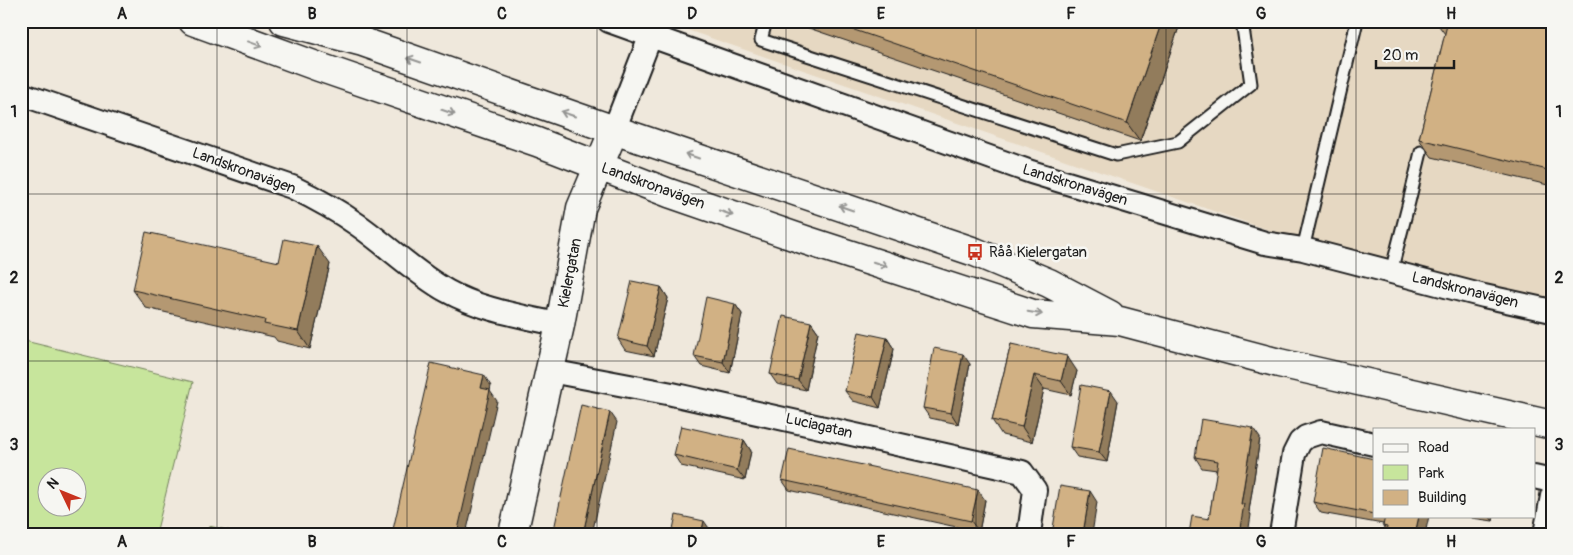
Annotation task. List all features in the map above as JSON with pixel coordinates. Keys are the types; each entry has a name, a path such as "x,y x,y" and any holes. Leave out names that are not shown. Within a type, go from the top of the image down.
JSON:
{"main road":[{"name":"Landskronavägen","path":"193,21 319,67 537,142 669,193 805,240 1033,314 1120,321 1279,363 1552,425"},
{"name":"Landskronavägen","path":"284,21 363,42 614,130 975,252 1049,283 1120,321"},
{"name":"Kielergatan","path":"513,534 560,325 582,208 614,130"}],"street":[{"name":"Landskronavägen","path":"609,21 653,28 1031,172 1265,242 1303,249 1552,311"},
{"name":"Kielergatan","path":"614,130 653,28"},
{"name":"Landskronavägen","path":"21,94 292,187 325,204 358,225 415,270 446,291 500,311 560,325"},
{"name":"Luciagatan","path":"550,371 672,394 1022,472 1035,490 1029,534"},
{"path":"1281,534 1294,454 1300,442 1306,436 1320,432 1373,444"},
{"path":"1536,477 1552,481"},
{"path":"1545,534 1552,496"}],"lane":[{"path":"766,21 761,40 1116,156 1178,142 1252,84 1242,21"},
{"path":"1303,249 1357,21"},
{"path":"1390,272 1420,152"}],"shaded area":[{"path":"661,21 1552,21 1552,322 1495,308"}],"green space":[{"path":"21,340 193,382 156,534 21,534"},
{"path":"209,526 245,534 207,534"}],"building":[{"path":"828,21 1162,21 1127,123"},
{"path":"1437,21 1552,21 1552,171 1419,139 1447,25"},
{"path":"146,232 279,262 284,239 317,246 298,331 264,324 265,320 133,290"},
{"path":"632,281 661,287 647,346 618,339"},
{"path":"706,297 735,304 723,362 694,356"},
{"path":"783,316 811,322 798,380 770,374"},
{"path":"859,332 887,338 873,397 845,391"},
{"path":"1011,344 1067,356 1061,381 1034,375 1022,427 992,420"},
{"path":"934,348 963,354 951,413 923,408"},
{"path":"431,363 484,375 481,388 490,390 457,534 392,534"},
{"path":"1081,385 1111,391 1099,452 1070,447"},
{"path":"581,405 610,412 583,534 553,534"},
{"path":"1201,419 1253,428 1241,504 1244,504 1239,534 1189,534 1192,516 1209,519 1218,461 1195,457"},
{"path":"681,426 744,440 737,470 674,455"},
{"path":"1323,448 1373,459 1373,514 1313,502"},
{"path":"789,449 978,490 971,521 782,480"},
{"path":"1060,486 1090,491 1083,534 1052,534"},
{"path":"676,515 704,521 701,534 672,534"},
{"path":"1385,518 1419,518 1415,534 1386,534 1387,527 1383,526"}],"place":[{"name":"Råå Kielergatan","path":"975,252"}]}
